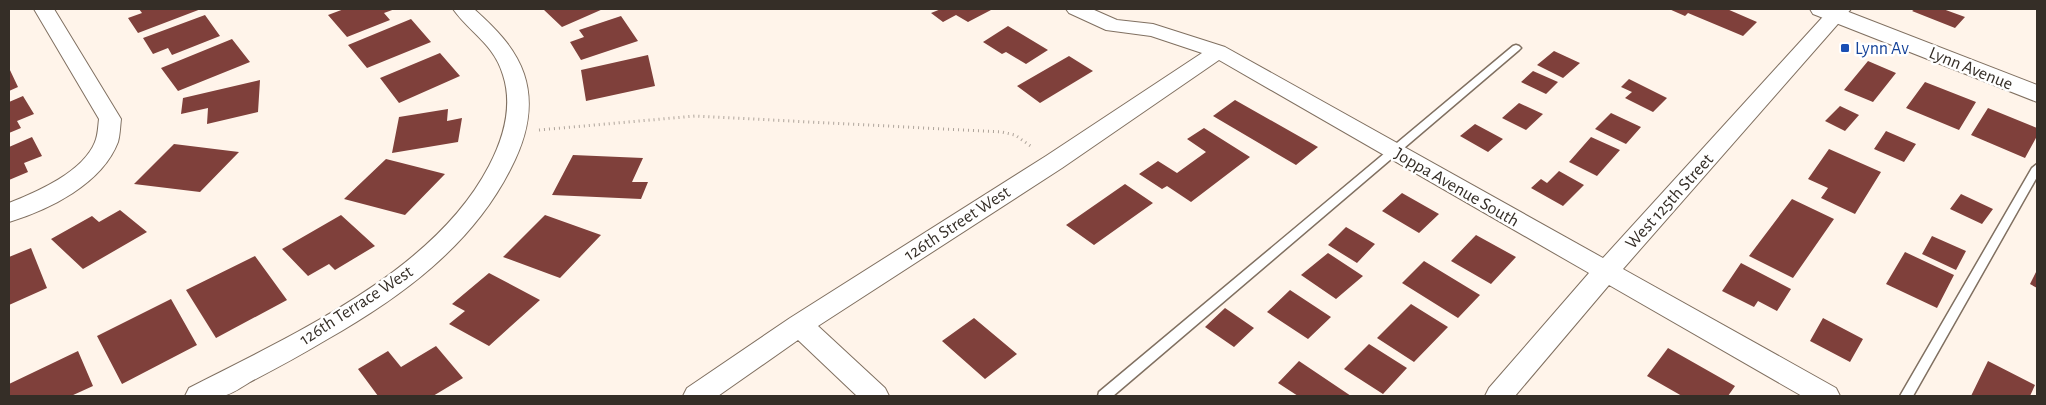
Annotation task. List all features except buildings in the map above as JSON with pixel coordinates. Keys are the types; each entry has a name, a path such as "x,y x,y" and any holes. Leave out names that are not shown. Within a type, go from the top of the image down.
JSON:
{"main road":[{"name":"Lynn Avenue","path":"1833,11 2037,94"}],"street":[{"path":"9,213 58,190 92,164 106,144 110,119 44,9"},
{"name":"126th Terrace West","path":"199,396 334,324 388,288 431,254 463,222 490,188 504,164 516,132 519,102 510,64 500,46 463,9"},
{"name":"Joppa Avenue South","path":"1076,9 1114,26 1153,30 1218,51 1826,396"},
{"name":"West 125th Street","path":"1499,396 1833,11"},
{"name":"126th Street West","path":"697,396 799,325 1054,162 1218,51"},
{"path":"799,325 875,396"}],"lane":[{"path":"1104,396 1516,48"},
{"path":"1906,396 2037,168"}],"path":[{"path":"516,132 695,116 1002,132 1015,135 1054,162"}],"place":[{"name":"Lynn Av","path":"1845,48"}]}
